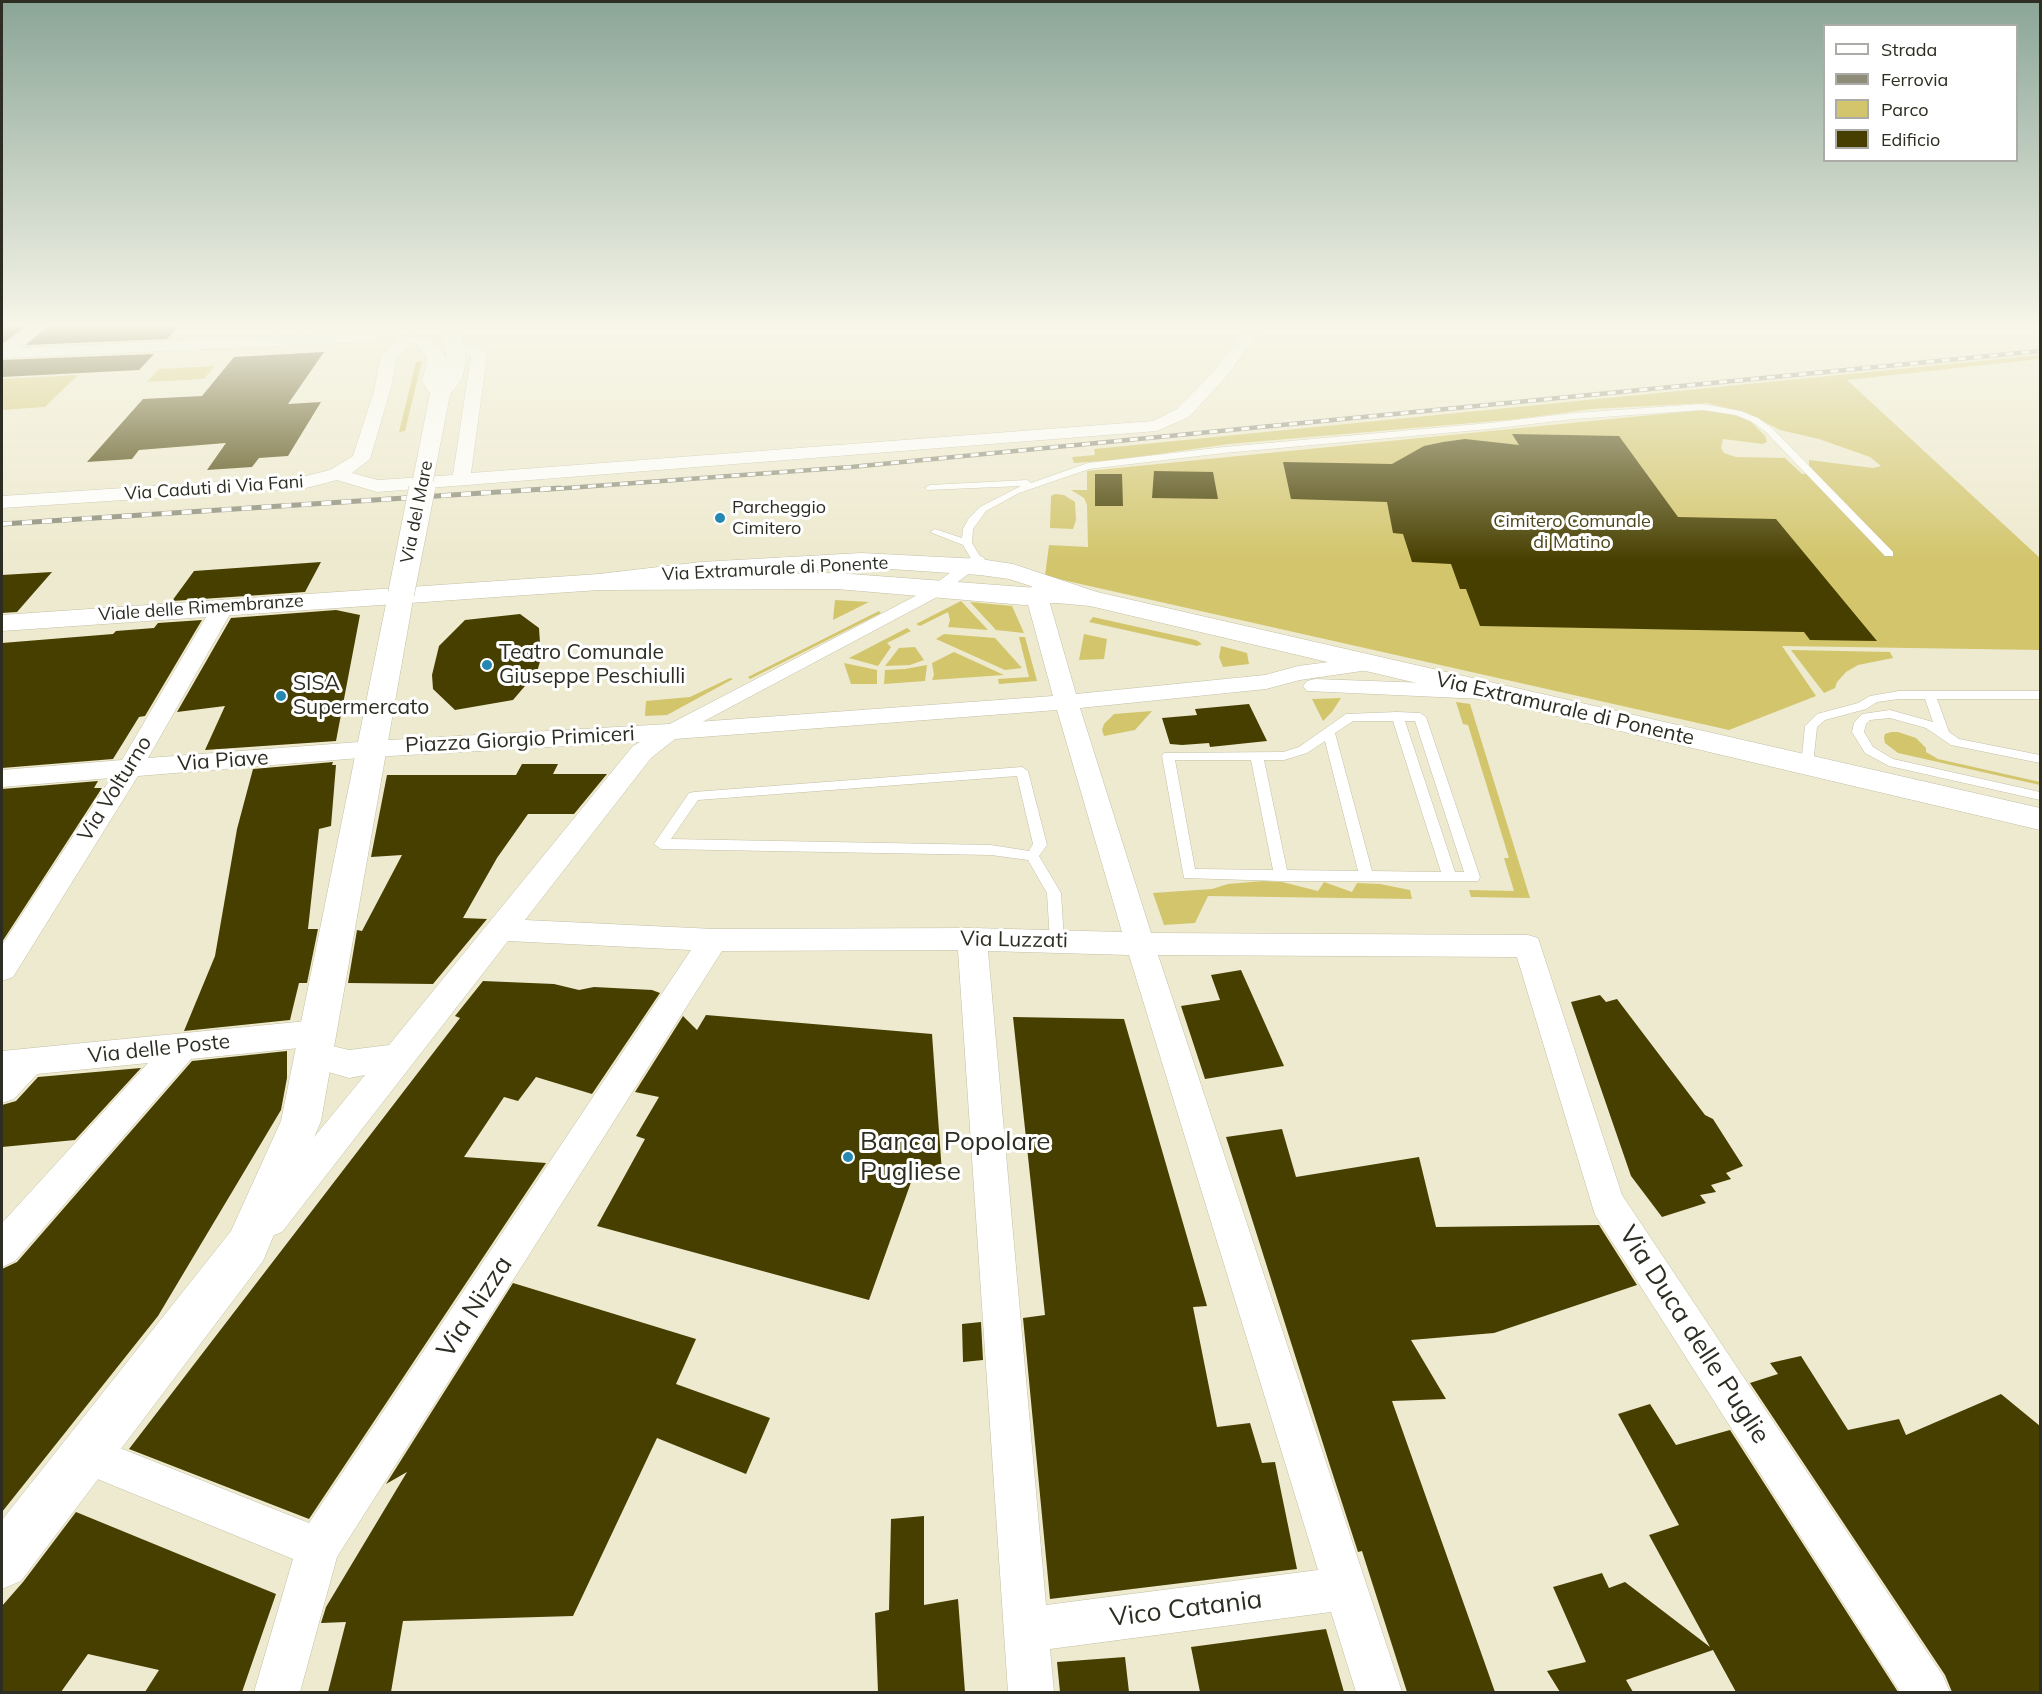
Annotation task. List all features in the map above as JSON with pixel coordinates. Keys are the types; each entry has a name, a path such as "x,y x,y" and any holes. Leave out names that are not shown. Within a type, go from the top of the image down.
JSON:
{"main road":[{"name":"Via del Mare","path":"2,1562 247,1246 301,1120 438,403"},
{"name":"Via Extramurale di Ponente","path":"599,582 701,570 970,557 1013,572 1041,590"},
{"name":"Via Extramurale di Ponente","path":"401,594 599,582 837,581 938,589 1041,590 1090,598 1372,676 1402,672 2040,819"},
{"name":"Viale delle Rimembranze","path":"2,623 401,594"}],"street":[{"name":"Via Caduti di Via Fani","path":"2,502 306,483 338,474 361,459 378,403"},
{"path":"465,480 461,472 472,403"},
{"path":"338,474 377,486 1157,426 1183,413 1192,403"},
{"path":"247,1246 401,1057 642,752 669,732 938,589 970,557"},
{"path":"1041,590 1068,702 1140,944 1379,1692"},
{"name":"Via Volturno","path":"2,969 130,768 223,607"},
{"name":"Piazza Giorgio Primiceri","path":"372,749 669,732 1068,702 1266,682 1290,687 1372,676 1492,693"},
{"name":"Via Piave","path":"2,778 372,749"},
{"name":"Via Luzzati","path":"500,929 581,935 714,940 972,939 1140,944 1528,946"},
{"path":"972,939 1031,1692"},
{"name":"Via Nizza","path":"277,1692 318,1548 714,940"},
{"name":"Via Duca delle Puglie","path":"1528,946 1607,1203 1927,1692"},
{"path":"314,1044 349,1064 401,1057"},
{"name":"Via delle Poste","path":"15,1063 182,1047 314,1044"},
{"path":"2,1249 182,1047"},
{"path":"2,1089 15,1063"},
{"path":"87,1455 318,1548"},
{"name":"Vico Catania","path":"1026,1630 1346,1588"}],"lane":[{"path":"970,557 968,529 983,509 1037,483 1088,466 1213,451 1622,412 1702,407 1738,413 1755,420 1769,430 1889,554"},
{"path":"930,488 1037,483"},
{"path":"935,532 970,557"},
{"path":"1807,765 1811,726 1821,717 1862,706 1874,699 1899,695 2040,696"},
{"path":"1930,696 1943,732"},
{"path":"1862,706 1876,714"},
{"path":"2040,759 1955,742 1943,732 1916,719 1890,714 1866,717 1860,723 1858,732 1869,750 1882,759 2040,796"},
{"path":"1397,716 1450,877"},
{"path":"1397,716 1420,717 1473,877 1189,874 1168,756 1284,756 1303,750 1350,717 1397,716"},
{"path":"1329,733 1366,876"},
{"path":"1257,757 1281,876"},
{"path":"1022,771 1040,845 1032,856 991,850 661,844 694,796 1022,771"},
{"path":"1032,856 1054,893 1057,941"}],"green space":[{"path":"2,403 49,403 45,407 2,410"},
{"path":"406,403 412,403 405,431 399,432"},
{"name":"Cimitero Comunale di Matino","path":"1556,403 1706,403 1592,409 1518,419 1229,444 1116,460 1074,463 1072,457 1095,455 1094,449"},
{"name":"Cimitero Comunale di Matino","path":"1707,403 1872,403 2040,558 2040,650 1782,646 1816,696 1729,730 1045,576 1049,545 1088,547 1087,505 1084,498 1071,490 1087,490 1087,471 1702,410 1724,412 1749,420 1765,436 1767,442 1763,444 1723,439 1721,448 1724,453 1736,457 1785,458 1802,474 1816,474 1809,467 1809,460 1873,468 1881,466 1870,457 1819,439 1780,430 1747,413"},
{"path":"1064,495 1075,502 1076,520 1073,529 1050,528 1051,496"},
{"path":"835,600 869,602 833,620"},
{"path":"961,601 988,630 948,627 950,620 948,612 920,626 916,624"},
{"path":"970,602 1012,606 1024,633 996,630"},
{"path":"879,611 881,613 750,679 748,677"},
{"path":"1093,617 1196,640 1202,644 1197,646 1089,622"},
{"path":"907,628 911,631 887,643 891,647 878,666 849,658"},
{"path":"944,634 995,638 1022,668 1005,670 936,639"},
{"path":"1084,634 1107,639 1104,659 1079,660"},
{"path":"1019,637 1025,637 1037,681 999,684 998,679 1029,677"},
{"path":"1221,646 1247,653 1249,664 1223,667 1219,657"},
{"path":"915,647 924,660 910,665 885,666 899,648"},
{"path":"1791,650 1890,652 1893,658 1858,665 1846,672 1835,688 1824,693"},
{"path":"954,652 1004,675 932,680 934,675 932,663"},
{"path":"844,663 877,670 877,684 851,684"},
{"path":"927,665 925,681 884,684 885,670"},
{"path":"730,678 733,679 667,715 645,716 646,701 690,697"},
{"path":"1341,698 1332,712 1323,721 1312,699"},
{"path":"1456,702 1470,704 1530,898 1471,897 1469,890 1514,891 1504,858 1509,858 1468,725 1463,724"},
{"path":"1152,711 1135,730 1104,736 1102,730 1104,724 1114,714"},
{"path":"1891,732 1916,738 1926,748 1926,752 1938,759 2040,782 2040,785 1898,753 1885,743 1885,734"},
{"path":"1282,882 1318,891 1324,882 1352,892 1357,883 1380,884 1410,890 1412,899 1208,896 1195,923 1164,925 1153,893 1212,889 1228,884"}],"building":[{"path":"139,403 320,403 288,456 259,458 252,467 207,470 226,443 139,450 132,459 87,462"},
{"path":"1512,434 1619,436 1678,517 1776,519 1877,641 1810,640 1804,632 1480,626 1466,589 1460,589 1451,564 1412,562 1403,534 1393,533 1387,502 1291,499 1283,462 1392,464 1424,446 1443,442 1465,439 1519,445"},
{"path":"1154,471 1213,472 1218,499 1152,498"},
{"path":"1095,474 1122,474 1123,506 1095,506"},
{"path":"321,562 305,592 172,601 194,571"},
{"path":"52,572 17,612 2,613 2,575"},
{"path":"336,610 360,615 336,741 205,750 225,706 177,712 231,618"},
{"name":"Teatro Comunale Giuseppe Peschiulli","path":"520,614 539,628 541,658 537,672 513,700 455,710 433,689 432,675 439,646 465,620"},
{"path":"202,620 145,716 139,717 113,759 2,768 2,643 113,634 116,631 154,628 158,623"},
{"path":"1249,704 1267,741 1210,747 1209,743 1170,744 1162,718 1197,715 1195,709"},
{"path":"333,762 332,765 336,765 331,826 319,829 308,929 318,929 307,983 299,983 290,1020 184,1031 215,956 237,829 253,769"},
{"path":"522,764 558,764 553,774 607,774 574,814 528,814 497,858 463,918 487,919 433,984 348,983 357,930 362,931 402,855 371,857 387,775 516,775"},
{"path":"98,781 94,788 102,788 2,942 2,789"},
{"path":"1241,970 1284,1066 1205,1079 1181,1006 1220,1000 1211,975"},
{"path":"483,981 554,984 579,990 594,987 652,990 660,993 592,1094 536,1077 518,1101 504,1097 464,1157 546,1163 309,1519 129,1449 460,1018 455,1016"},
{"path":"1600,995 1606,1002 1617,999 1705,1115 1713,1119 1743,1166 1726,1173 1731,1179 1711,1185 1716,1192 1700,1195 1706,1203 1662,1217 1631,1176 1571,1002"},
{"name":"Banca Popolare Pugliese","path":"706,1015 932,1034 942,1173 915,1171 869,1300 597,1226 645,1139 636,1136 659,1097 635,1092 683,1016 697,1030"},
{"path":"1013,1017 1124,1019 1207,1306 1193,1307 1217,1427 1250,1423 1262,1463 1275,1462 1297,1569 1050,1599 1023,1318 1045,1315"},
{"path":"287,1051 287,1078 281,1110 158,1316 2,1512 2,1269 17,1262 192,1061"},
{"path":"141,1068 75,1140 2,1147 2,1105 16,1101 38,1077"},
{"path":"1282,1129 1296,1177 1419,1157 1436,1227 1599,1225 1637,1285 1494,1333 1411,1340 1446,1399 1392,1401 1495,1692 1407,1692 1362,1551 1358,1552 1226,1137"},
{"path":"513,1283 696,1339 676,1384 770,1418 746,1474 657,1438 573,1616 403,1621 391,1692 328,1692 346,1622 321,1623 326,1607 407,1472 386,1484"},
{"path":"981,1322 983,1360 963,1362 962,1324"},
{"path":"1801,1356 1848,1430 1899,1419 1906,1435 2001,1394 2040,1426 2040,1692 1952,1692 1945,1675 1750,1383 1778,1374 1770,1363"},
{"path":"1650,1404 1676,1445 1730,1430 1898,1692 1736,1692 1713,1650 1626,1680 1633,1692 1560,1692 1547,1671 1586,1662 1553,1587 1602,1573 1609,1588 1625,1582 1710,1647 1649,1535 1679,1525 1618,1414"},
{"path":"76,1512 276,1594 242,1692 145,1692 159,1670 88,1654 61,1692 2,1692 2,1606"},
{"path":"924,1516 924,1605 958,1599 965,1692 878,1692 875,1613 889,1610 891,1519"},
{"path":"1326,1629 1344,1692 1200,1692 1191,1647"},
{"path":"1125,1657 1129,1692 1060,1692 1057,1662"}],"railway":[{"path":"540,490 851,467 1506,403"},
{"path":"2,524 560,488"}],"place":[{"name":"Parcheggio Cimitero","path":"720,518"},
{"name":"Teatro Comunale Giuseppe Peschiulli","path":"487,665"},
{"name":"SISA Supermercato","path":"281,696"},
{"name":"Banca Popolare Pugliese","path":"848,1157"}]}
